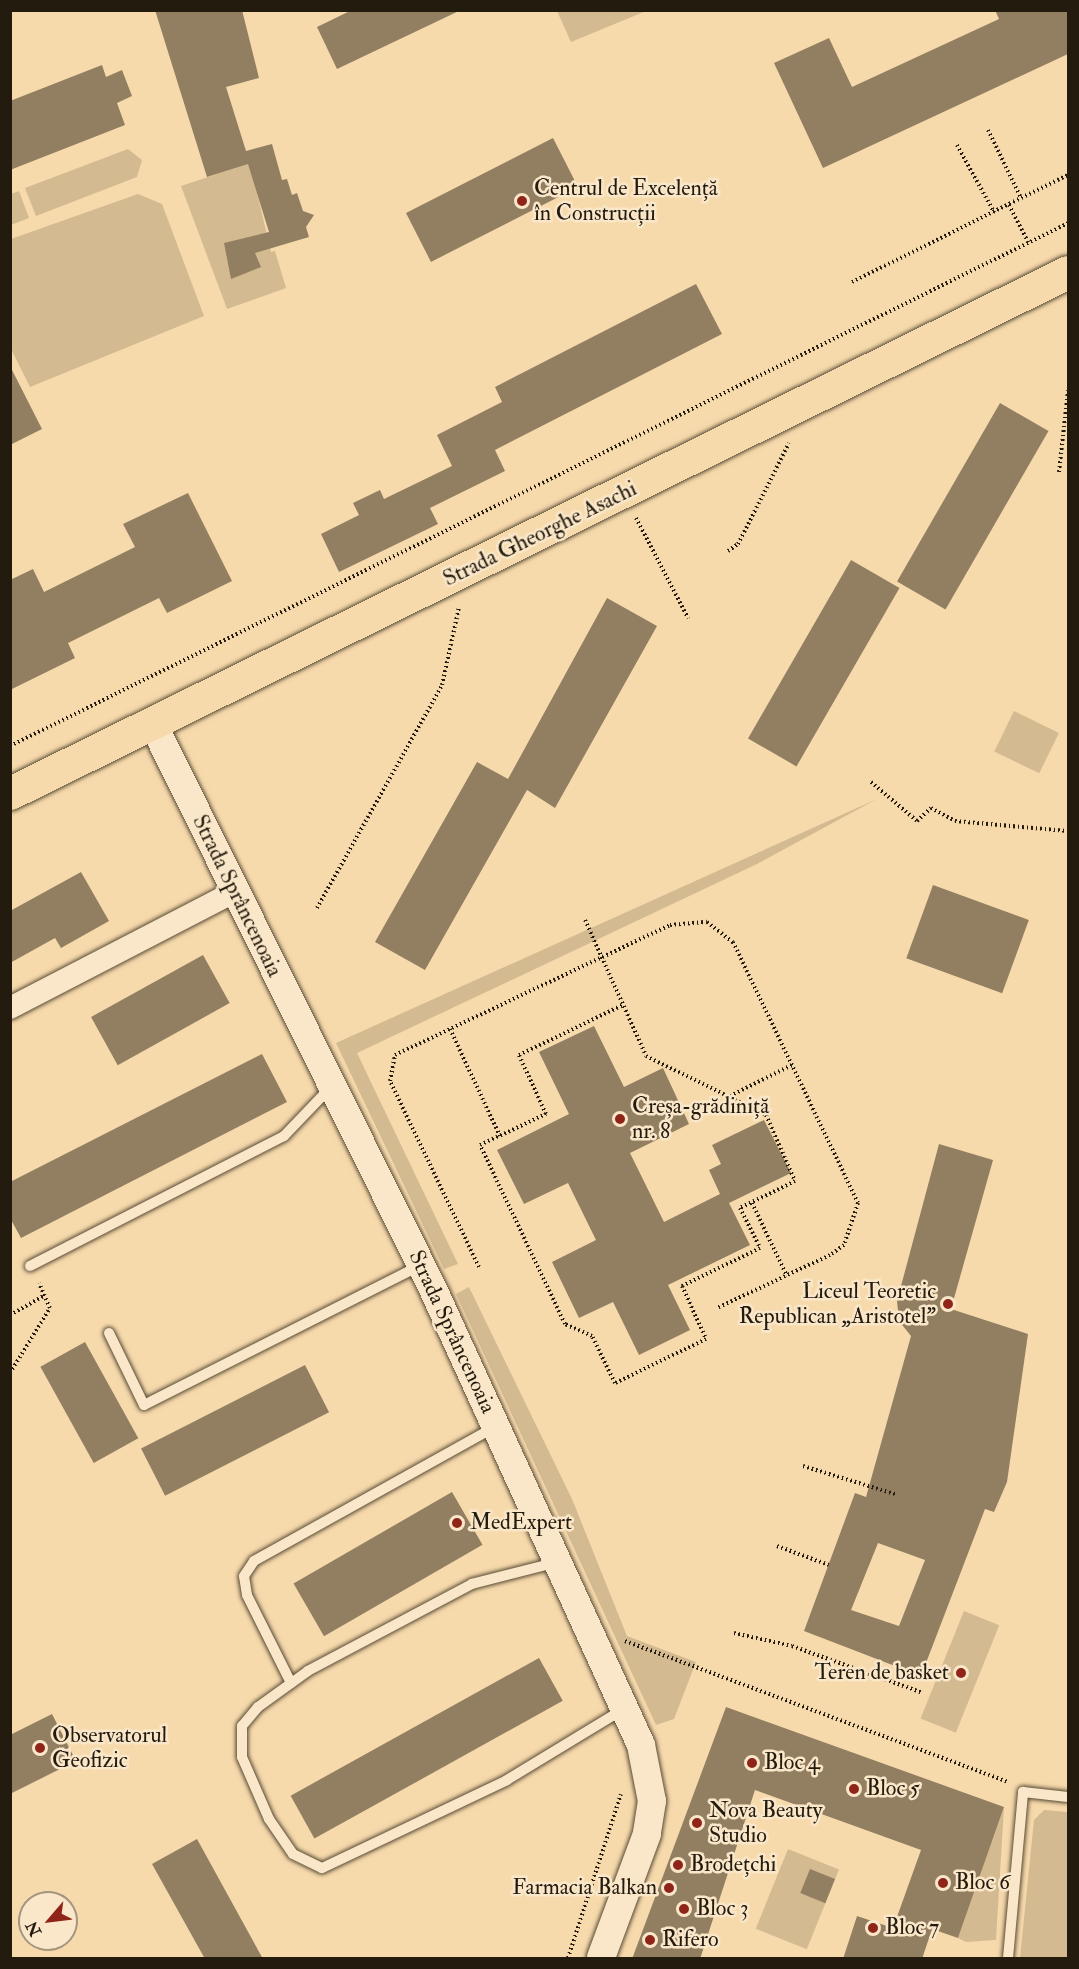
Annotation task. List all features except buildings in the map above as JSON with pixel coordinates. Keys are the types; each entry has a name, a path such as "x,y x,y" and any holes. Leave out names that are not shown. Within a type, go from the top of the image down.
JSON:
{"main road":[{"name":"Strada Gheorghe Asachi","path":"10,793 624,494 1068,272"}],"street":[{"name":"Strada Sprâncenoaia","path":"153,724 234,892 421,1265 641,1745 652,1801 646,1834 601,1959"},
{"path":"10,1008 234,892"}],"lane":[{"path":"30,1266 284,1136 331,1087"},
{"path":"109,1333 144,1405 421,1265"},
{"path":"291,1683 247,1595 244,1576 254,1562 496,1426"},
{"path":"558,1562 472,1584 291,1683 242,1726 242,1757 269,1819 292,1854 322,1869 516,1776 625,1708"},
{"path":"1008,1959 1021,1789 1068,1797"}],"path":[{"path":"988,130 1021,198"},
{"path":"957,145 994,212"},
{"path":"852,282 1068,175"},
{"path":"1009,205 1028,242"},
{"path":"10,746 1068,223"},
{"path":"1059,472 1068,390"},
{"path":"728,551 738,544 792,438"},
{"path":"1061,454 1068,455"},
{"path":"624,494 688,618"},
{"path":"317,908 442,685 460,602"},
{"path":"871,782 917,821 931,808 955,821 1068,831"},
{"path":"585,920 646,1056 766,1115 795,1181 740,1208 760,1248 682,1286 706,1339 615,1383 592,1336 565,1324 480,1145 546,1114 519,1054 623,1005"},
{"path":"479,1267 390,1081 395,1056 670,925 706,922 721,928 733,942 858,1203 844,1245 787,1276 717,1308"},
{"path":"450,1029 500,1136"},
{"path":"729,1097 792,1065"},
{"path":"752,1203 787,1276"},
{"path":"10,1373 50,1308 30,1266"},
{"path":"10,1315 45,1295"},
{"path":"803,1466 898,1495"},
{"path":"777,1546 828,1565"},
{"path":"734,1633 792,1646 923,1693"},
{"path":"620,1642 628,1640 1021,1789"},
{"path":"568,1959 623,1787"}],"shaded area":[{"path":"557,11 646,11 571,42"},
{"path":"128,149 142,160 137,177 36,216 25,188"},
{"path":"250,163 271,252 275,251 286,288 227,309 181,186"},
{"path":"19,191 29,218 11,225 11,194"},
{"path":"138,194 162,204 204,316 30,387 11,349 11,239"},
{"path":"1014,711 1059,733 1039,773 994,751"},
{"path":"877,799 757,864 357,1053 458,1264 444,1269 336,1043"},
{"path":"469,1287 572,1499 627,1636 696,1662 674,1719 656,1725 456,1294"},
{"name":"Teren de basket","path":"964,1611 999,1625 956,1733 921,1719"},
{"path":"1004,1807 996,1940 966,1942 958,1938"},
{"path":"1044,1810 1068,1812 1068,1958 1020,1958 1034,1820"},
{"path":"788,1849 839,1870 807,1949 756,1929"}],"place":[{"name":"Centrul de Excelență în Construcții","path":"522,201"},
{"name":"Creșa-grădiniță nr. 8","path":"620,1119"},
{"name":"Liceul Teoretic Republican „Aristotel”","path":"948,1304"},
{"name":"MedExpert","path":"457,1523"},
{"name":"Teren de basket","path":"961,1673"},
{"name":"Observatorul Geofizic","path":"40,1748"},
{"name":"Bloc 4","path":"752,1763"},
{"name":"Bloc 5","path":"854,1789"},
{"name":"Nova Beauty Studio","path":"697,1823"},
{"name":"Brodețchi","path":"678,1865"},
{"name":"Bloc 6","path":"943,1883"},
{"name":"Farmacia Balkan","path":"669,1888"},
{"name":"Bloc 3","path":"684,1909"},
{"name":"Bloc 7","path":"873,1928"},
{"name":"Rifero","path":"650,1940"}]}
